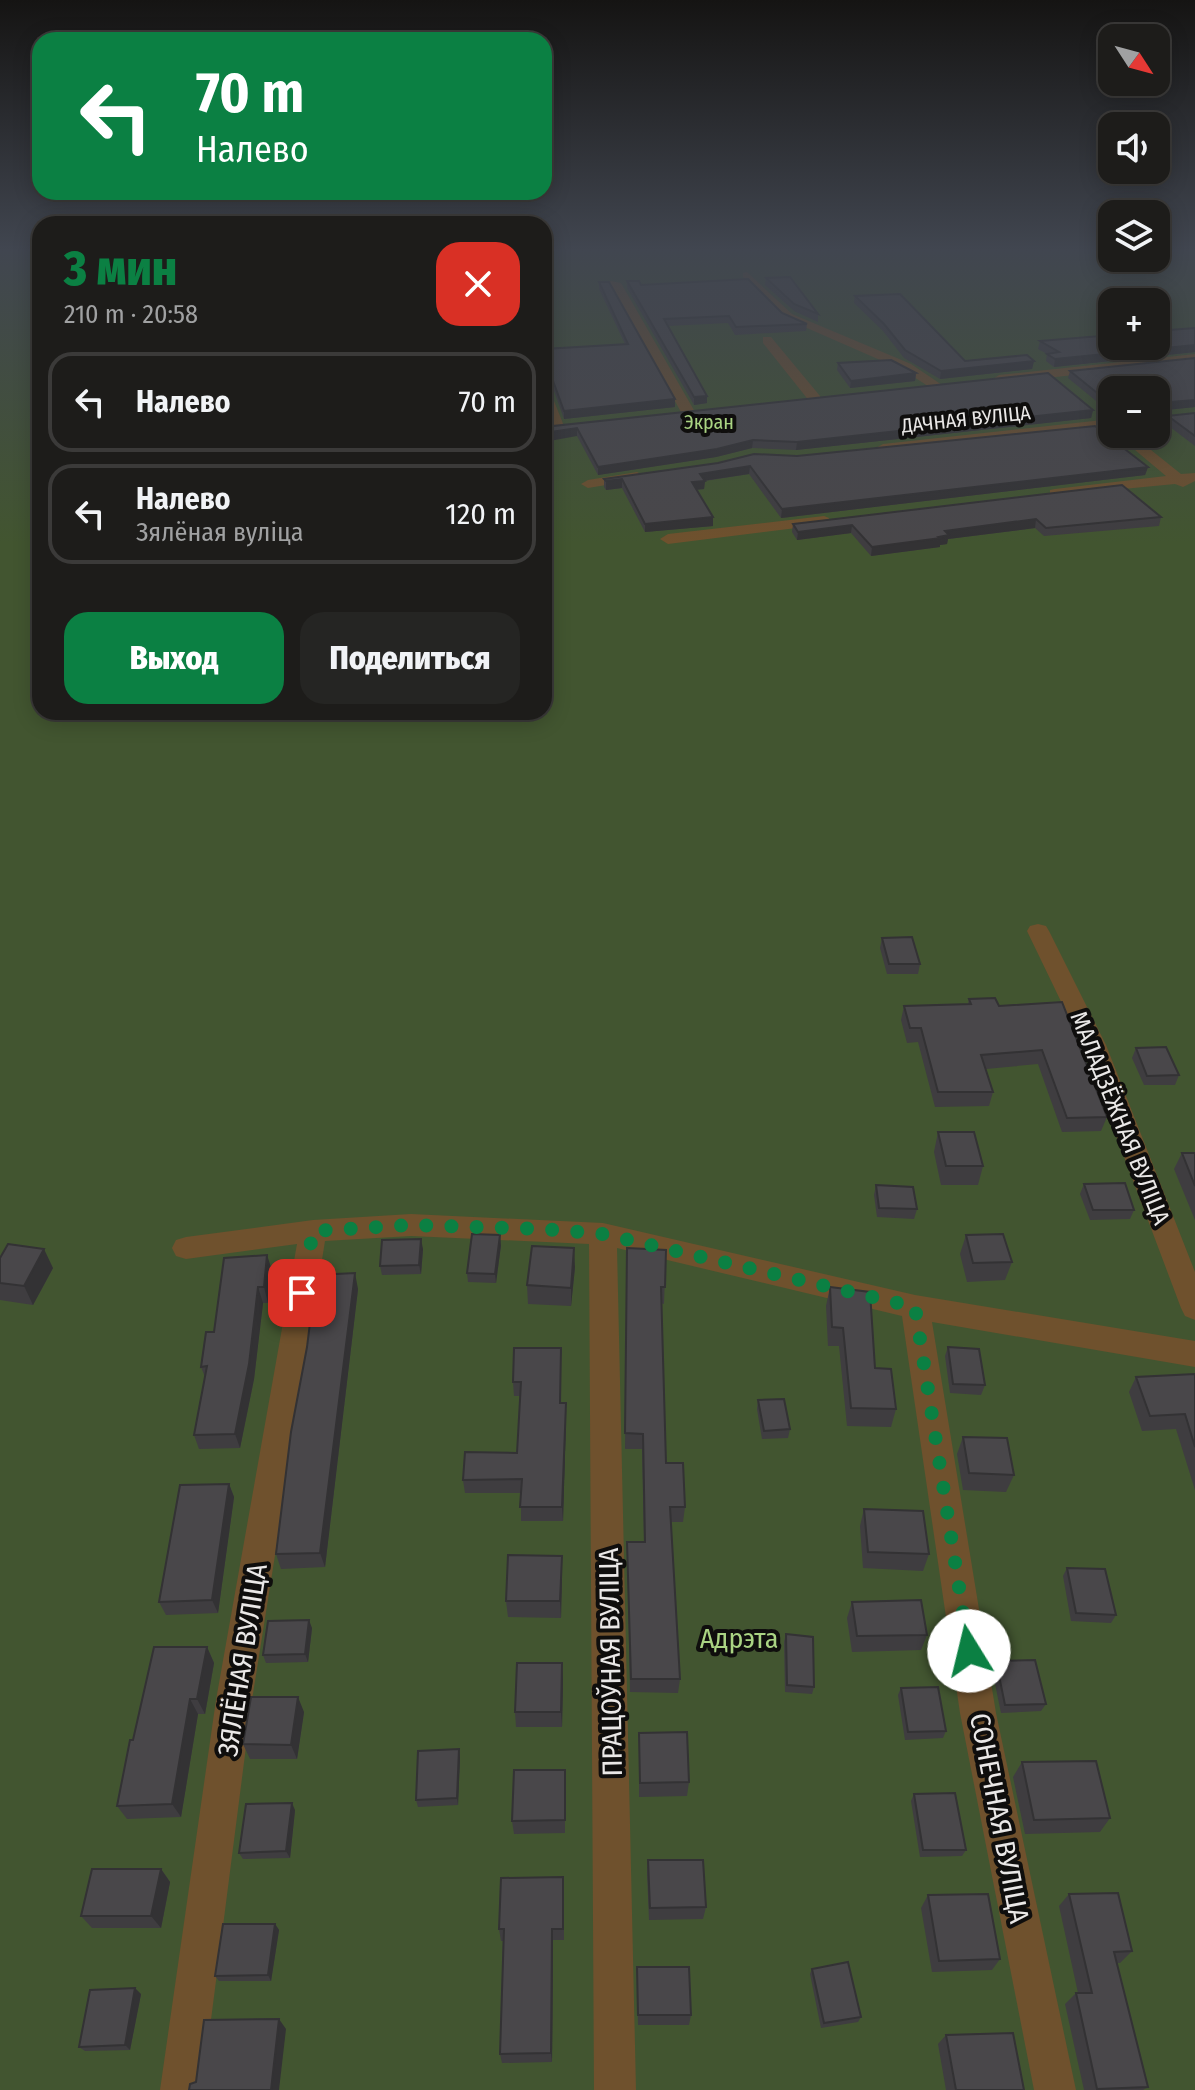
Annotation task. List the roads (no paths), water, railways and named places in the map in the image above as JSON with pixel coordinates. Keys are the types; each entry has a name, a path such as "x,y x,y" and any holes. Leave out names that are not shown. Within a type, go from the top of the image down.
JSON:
{"street":[{"path":"652,349 688,412"},
{"path":"774,349 815,399"},
{"path":"866,349 894,360 936,385"},
{"path":"983,380 1195,358"},
{"path":"1035,363 1067,390"},
{"path":"905,389 951,384"},
{"path":"799,401 830,397"},
{"path":"1088,407 1098,414"},
{"path":"673,414 704,410"},
{"name":"ДАЧНАЯ ВУЛІЦА","path":"874,449 1098,425"},
{"path":"1140,448 1195,493"},
{"path":"588,484 659,473"},
{"path":"1038,495 1195,477"},
{"path":"668,539 838,519"},
{"name":"МАЛАДЗЁЖНАЯ ВУЛІЦА","path":"1038,931 1094,1045 1195,1308"},
{"path":"186,1248 313,1231 411,1225 603,1234 915,1307 1195,1354"},
{"name":"ЗЯЛЁНАЯ ВУЛІЦА","path":"181,2090 234,1700 313,1231"},
{"name":"ПРАЦОЎНАЯ ВУЛІЦА","path":"603,1234 615,2090"},
{"name":"СОНЕЧНАЯ ВУЛІЦА","path":"915,1307 978,1713 1055,2090"}],"park label":[{"name":"Экран","path":"709,422"},
{"name":"Адрэта","path":"739,1638"}]}
